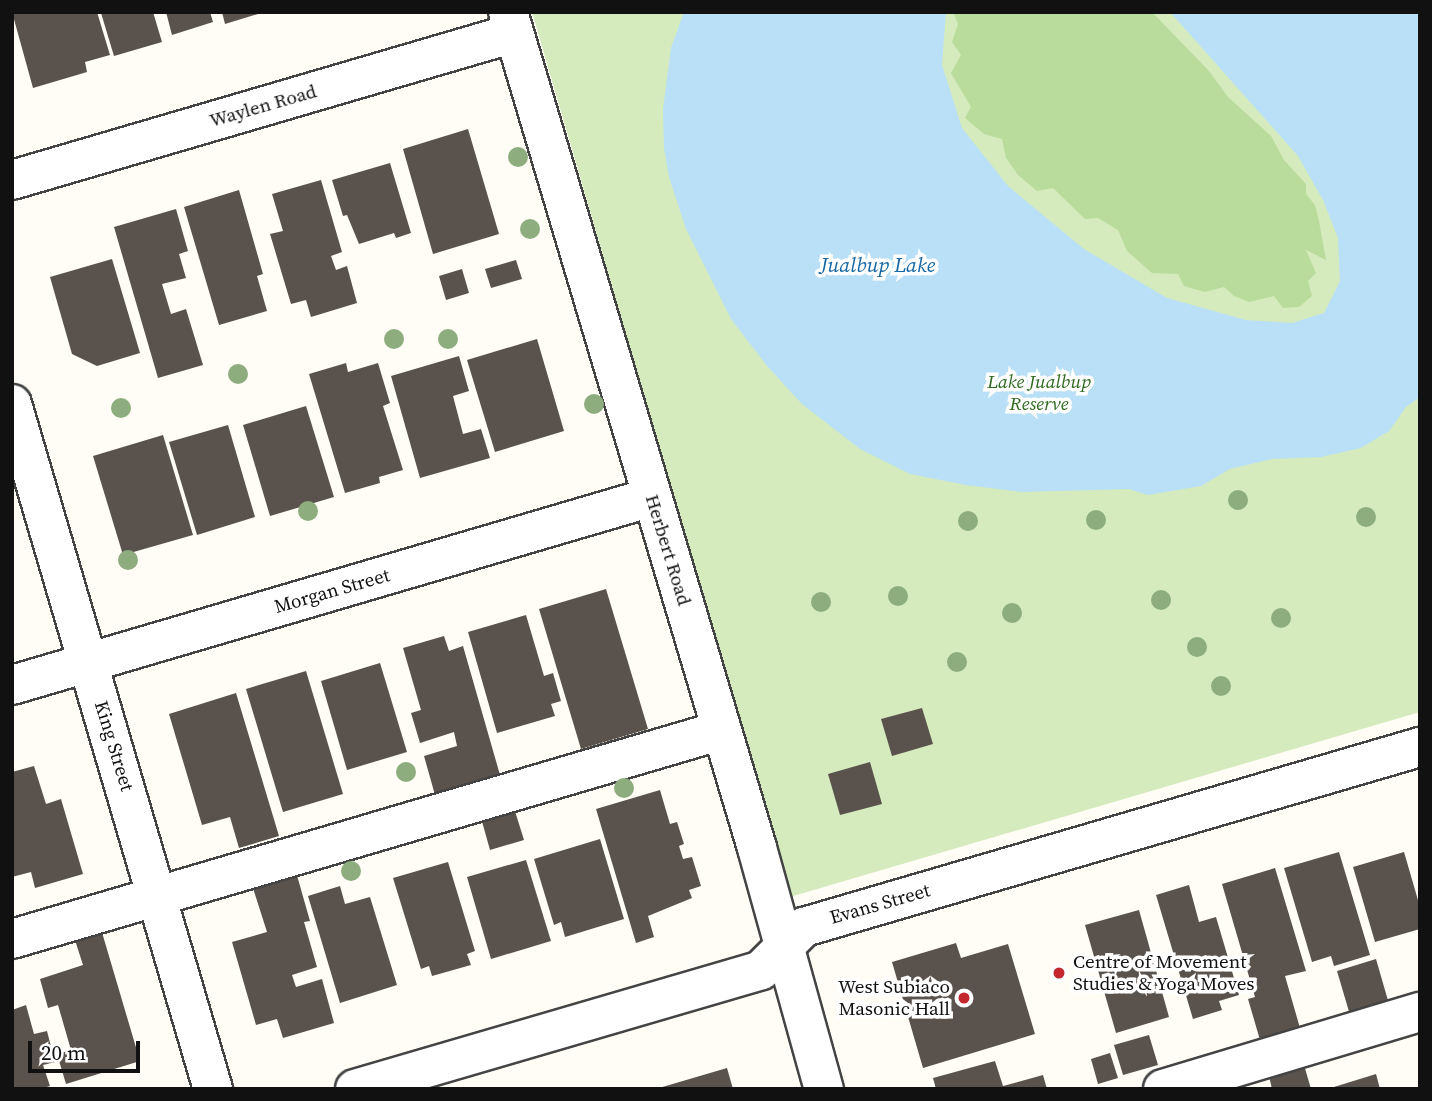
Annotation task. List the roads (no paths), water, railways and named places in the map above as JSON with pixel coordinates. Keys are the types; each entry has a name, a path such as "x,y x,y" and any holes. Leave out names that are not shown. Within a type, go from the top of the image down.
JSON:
{"street":[{"name":"Waylen Road","path":"12,180 511,23"},
{"name":"Herbert Road","path":"511,23 722,730 824,1089"},
{"name":"King Street","path":"12,404 214,1089"},
{"name":"Morgan Street","path":"12,685 652,497"},
{"path":"12,939 722,730"},
{"name":"Evans Street","path":"355,1089 761,970 804,927 812,924 1420,747"},
{"path":"1163,1089 1420,1012"}],"water":[{"name":"Jualbup Lake","path":"684,12 946,12 942,65 962,128 1008,186 1084,249 1167,298 1246,320 1292,323 1324,313 1340,281 1338,238 1323,200 1298,156 1170,12 1420,12 1420,397 1406,407 1389,431 1361,448 1321,457 1272,459 1230,469 1201,486 1148,495 1129,489 1022,492 966,485 910,474 860,449 802,404 767,366 731,319 686,229 669,177 664,148 663,109 671,48"}],"place":[{"name":"Centre of Movement Studies & Yoga Moves","path":"1059,973"},
{"name":"West Subiaco Masonic Hall","path":"964,998"}],"park label":[{"name":"Lake Jualbup Reserve","path":"1039,393"}]}
